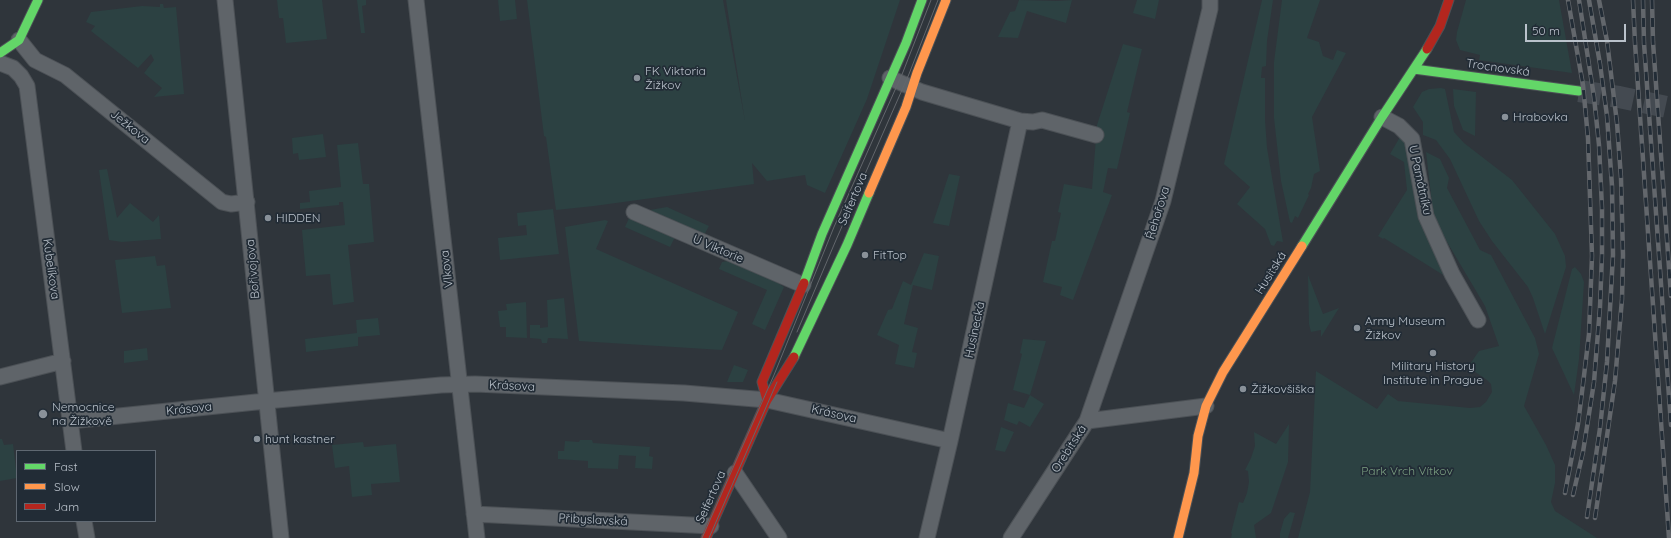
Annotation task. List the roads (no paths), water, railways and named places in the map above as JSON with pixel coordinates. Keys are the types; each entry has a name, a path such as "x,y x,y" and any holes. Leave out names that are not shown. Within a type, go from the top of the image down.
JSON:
{"street":[{"path":"0,53 19,40 38,0"},
{"name":"Bořivojova","path":"226,0 281,538"},
{"name":"Vlkova","path":"416,0 477,538"},
{"name":"Seifertova","path":"767,400 762,382 803,285 822,234 906,43 922,0"},
{"name":"Seifertova","path":"709,532 767,400 791,364 837,267 906,107 946,0"},
{"name":"Řehořova","path":"1087,421 1163,201 1208,17 1210,0"},
{"name":"Husitská","path":"1178,538 1194,473 1198,436 1206,406 1223,372 1382,117 1433,40 1440,26 1449,0"},
{"name":"Ježkova","path":"19,40 35,60 65,75 222,202 231,204 247,202"},
{"name":"Kubelíkova","path":"27,86 35,60"},
{"name":"Kubelíkova","path":"0,63 13,68 21,76 27,86 74,450"},
{"name":"Trocnovská","path":"1414,69 1579,91"},
{"path":"890,78 922,92 1020,121 1033,122 1042,120 1096,135"},
{"name":"U Památníku","path":"1382,117 1399,126 1412,139 1426,216 1452,274 1478,320"},
{"name":"Husinecká","path":"927,538 950,441 1020,121"},
{"name":"U Viktorie","path":"634,212 803,285"},
{"path":"0,376 63,361"},
{"name":"Krásova","path":"70,421 266,401 459,384 684,393 767,400 950,441"},
{"name":"Orebitská","path":"1011,538 1087,421 1206,406"},
{"path":"735,473 779,538"},
{"name":"Přibyslavská","path":"474,514 709,532"},
{"path":"84,522 87,538"}],"tunnel":[{"path":"1579,91 1619,97 1671,108"}],"tram line":[{"path":"702,538 774,375 834,227 903,72 931,0"},
{"path":"797,332 909,74 938,0"},
{"path":"709,538 777,382"}],"railway":[{"path":"1565,493 1578,424 1589,334 1592,256 1588,138 1583,85 1568,0"},
{"path":"1573,495 1583,452 1594,382 1600,307 1602,254 1602,208 1599,145 1594,97 1579,0"},
{"path":"1587,517 1600,428 1607,362 1613,255 1612,186 1607,116 1589,0"},
{"path":"1595,518 1615,381 1622,299 1623,255 1621,178 1617,123 1607,41 1599,0"},
{"path":"1633,0 1669,538"},
{"path":"1643,0 1644,43 1671,425"},
{"path":"1652,0 1653,42 1671,296"}],"place":[{"name":"FK Viktoria Žižkov","path":"637,78"},
{"name":"Hrabovka","path":"1505,117"},
{"name":"HIDDEN","path":"268,218"},
{"name":"FitTop","path":"865,255"},
{"name":"Army Museum Žižkov","path":"1357,328"},
{"name":"Military History Institute in Prague","path":"1433,353"},
{"name":"Žižkovšiška","path":"1243,389"},
{"name":"Nemocnice na Žižkově","path":"43,414"},
{"name":"hunt kastner","path":"257,439"}],"park label":[{"name":"Park Vrch Vítkov","path":"1407,471"}]}
